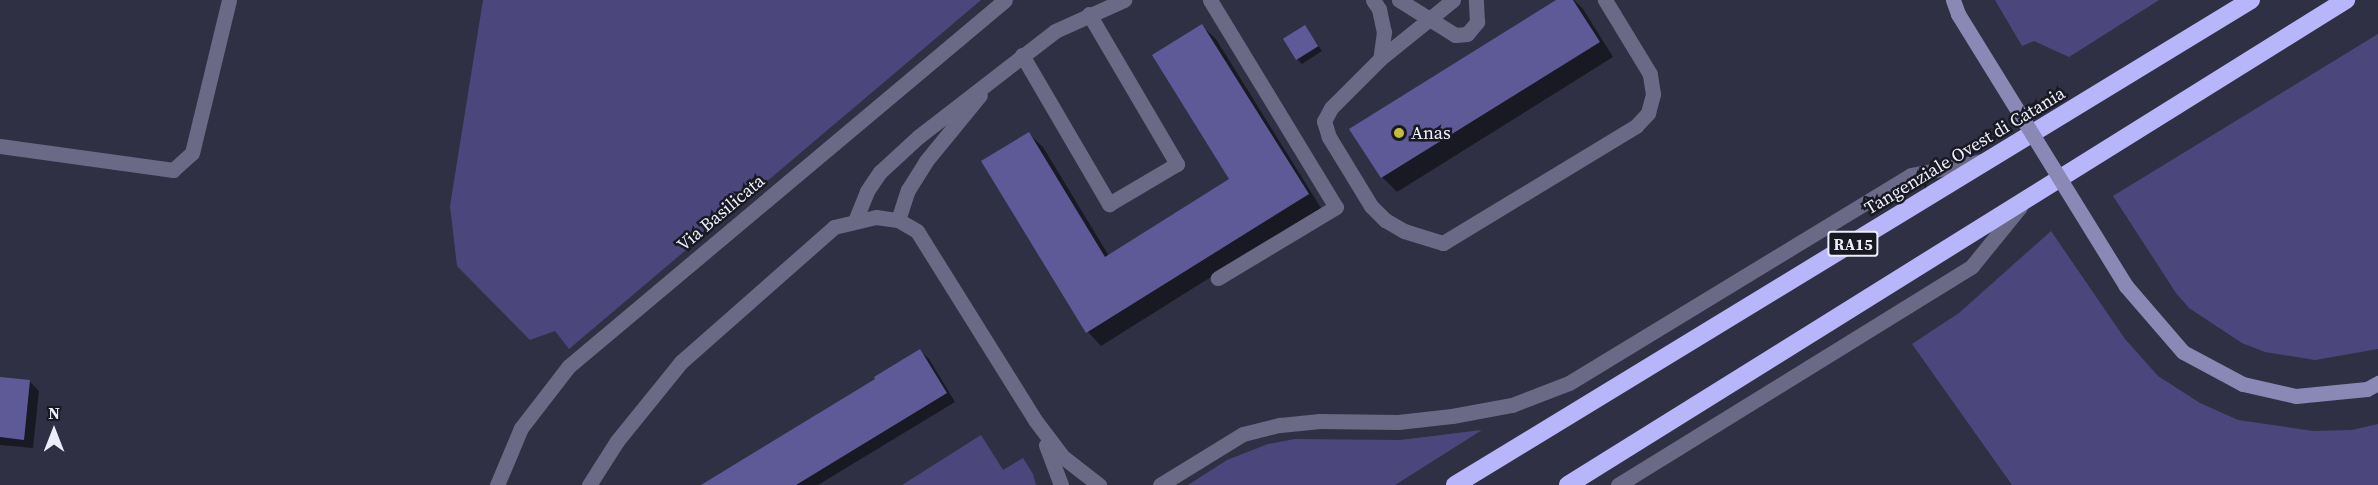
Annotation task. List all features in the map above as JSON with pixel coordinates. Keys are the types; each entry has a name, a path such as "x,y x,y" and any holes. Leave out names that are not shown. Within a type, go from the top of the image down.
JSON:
{"highway":[{"name":"Tangenziale Ovest di Catania","path":"1455,485 1994,159 2251,0"},
{"path":"1568,485 2346,0"}],"street":[{"path":"0,146 172,170 192,153 229,0"},
{"name":"Via Basilicata","path":"497,485 521,428 569,366 1005,0"},
{"path":"855,220 867,191 880,172 918,137 1055,31 1124,0"},
{"path":"1210,0 1336,207 1218,278"},
{"path":"1373,0 1379,9 1384,32 1380,59"},
{"path":"1399,0 1430,18 1442,29 1455,35 1467,34 1477,22 1477,6 1465,0"},
{"path":"1453,0 1380,59 1331,108 1324,121 1329,137 1371,206 1385,220 1404,231 1443,243 1636,126 1648,113 1653,94 1650,74 1605,0"},
{"path":"1956,7 2126,286 2183,352 2243,384 2296,396 2367,389 2378,383"},
{"path":"1022,55 1109,204 1177,164 1089,14"},
{"path":"898,220 908,190 926,161 957,126 991,81"},
{"path":"1160,485 1243,434 1280,425 1320,421 1398,422 1512,405 1531,398 1569,383 1911,175 1994,159"},
{"path":"1618,485 1971,266 2025,200"},
{"path":"589,485 617,441 681,362 834,227 855,220 876,217 898,220 917,231 1035,420 1063,457 1098,485"},
{"path":"1035,420 1061,485"}],"shaded area":[{"path":"483,0 981,0 569,349 555,331 530,340 457,266 450,206"},
{"path":"1995,0 2159,0 2069,57 2034,41 2022,46"},
{"path":"2378,34 2378,349 2315,360 2265,352 2242,343 2189,308 2176,293 2113,196"},
{"path":"2051,231 2125,339 2158,376 2200,403 2238,420 2313,431 2352,430 2378,424 2378,485 2012,485 1912,344 1959,313"},
{"path":"1482,430 1395,485 1188,485 1227,460 1268,444 1295,439 1400,440"},
{"path":"981,435 1003,470 1023,458 1033,474 1036,485 902,485"}],"building":[{"path":"1556,0 1573,0 1600,42 1381,178 1349,129"},
{"path":"1202,24 1309,194 1086,333 981,161 1029,132 1105,257 1229,179 1152,55"},
{"path":"1305,25 1318,46 1296,60 1283,39"},
{"path":"920,349 947,393 796,485 701,485 875,379 874,377"},
{"path":"0,377 30,380 24,440 0,437"}],"place":[{"name":"Anas","path":"1399,133"}]}
